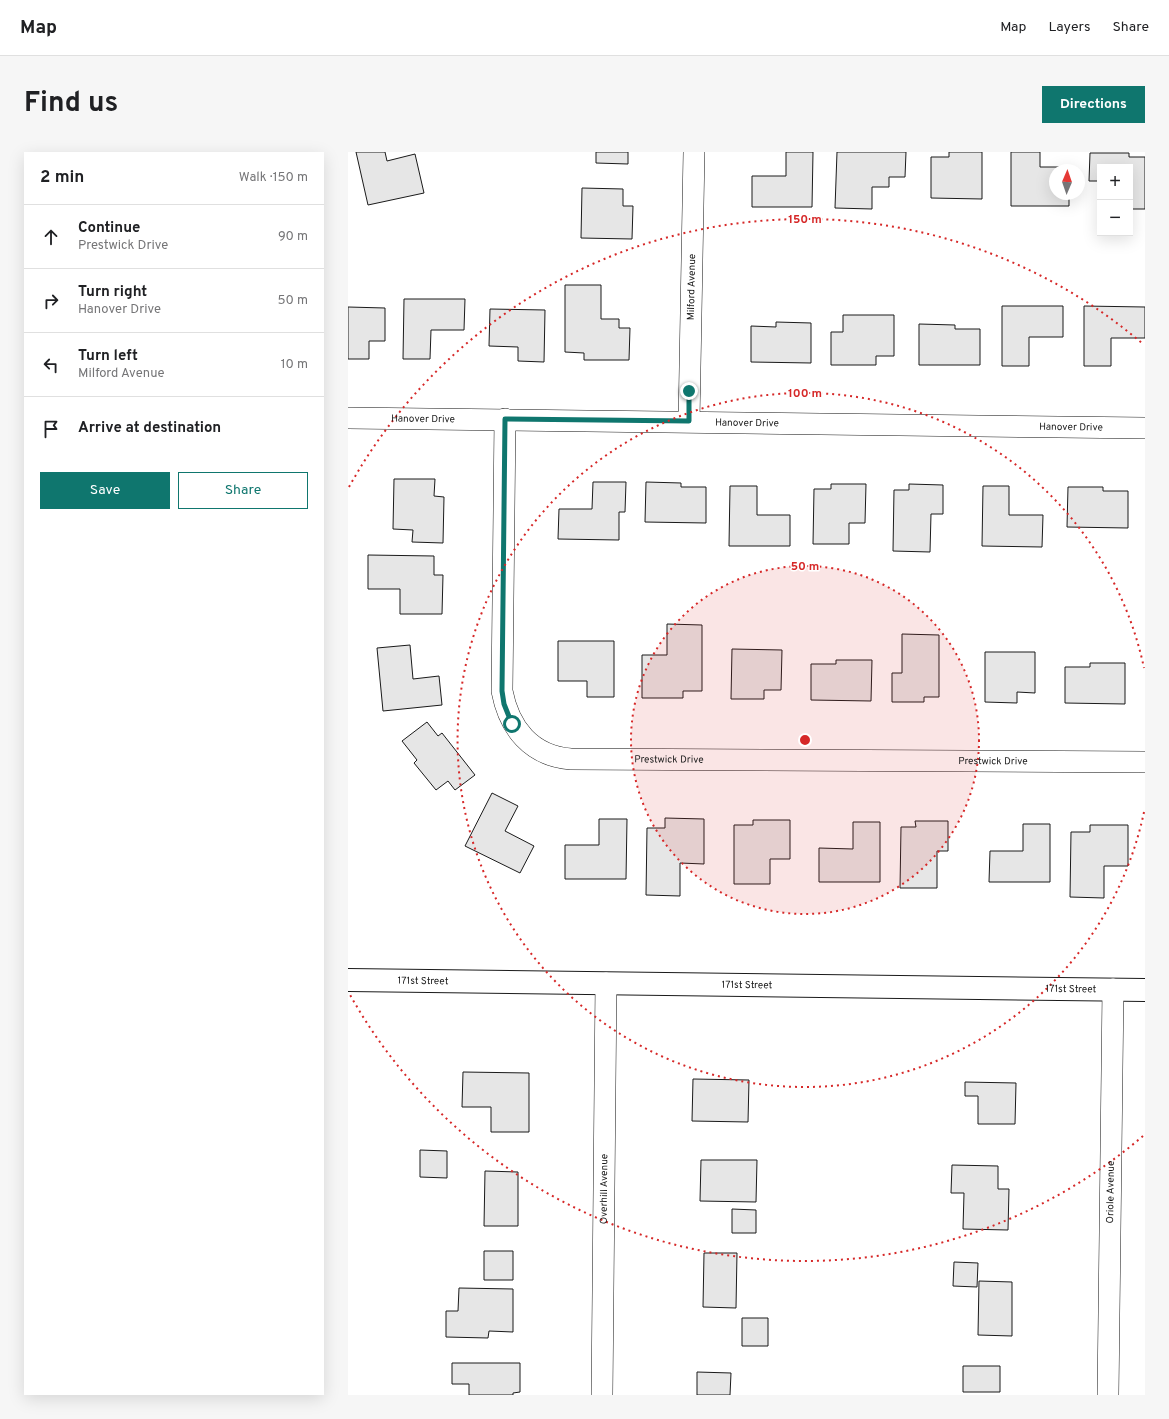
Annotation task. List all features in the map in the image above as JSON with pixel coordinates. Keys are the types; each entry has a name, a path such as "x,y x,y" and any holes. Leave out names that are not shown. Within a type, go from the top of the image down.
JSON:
{"street":[{"name":"Milford Avenue","path":"689,421 694,152"},
{"name":"Hanover Drive","path":"348,418 689,421 1145,428"},
{"name":"Prestwick Drive","path":"505,419 502,691 504,704 512,724 523,737 540,751 556,758 571,759 1145,762"},
{"name":"171st Street","path":"348,980 1145,990"},
{"name":"Overhill Avenue","path":"602,1395 606,983"},
{"name":"Oriole Avenue","path":"1108,1395 1112,989"}],"building":[{"path":"356,152 385,152 387,161 415,154 424,193 368,205"},
{"path":"596,152 628,152 628,164 596,163"},
{"path":"786,152 813,152 812,207 752,207 752,176 786,176"},
{"path":"837,152 906,152 905,177 889,177 889,187 872,187 872,209 835,208"},
{"path":"949,152 982,152 982,199 931,198 931,157 949,157"},
{"path":"1011,152 1040,152 1040,167 1049,167 1049,200 1069,200 1069,206 1011,206"},
{"path":"1090,153 1129,153 1129,157 1145,157 1145,209 1133,209 1133,164 1097,164 1097,181 1089,181"},
{"path":"582,188 623,189 623,206 633,206 632,239 581,238"},
{"path":"565,285 601,285 601,319 619,319 619,328 630,328 629,360 584,360 584,353 565,352"},
{"path":"404,299 465,299 464,330 431,330 430,359 403,359"},
{"path":"1002,306 1063,306 1063,337 1029,337 1029,366 1002,366"},
{"path":"1084,306 1145,307 1145,338 1111,338 1111,366 1084,366"},
{"path":"348,307 385,308 385,341 369,341 369,359 348,359"},
{"path":"490,309 545,310 544,362 518,361 518,347 489,346"},
{"path":"843,315 894,315 894,356 876,356 876,365 831,365 831,332 843,332"},
{"path":"776,322 811,323 811,363 751,362 751,326 776,327"},
{"path":"919,324 955,325 955,329 980,329 980,365 919,365"},
{"path":"394,479 435,479 434,496 444,497 443,543 412,542 413,530 393,529"},
{"path":"593,482 626,482 625,512 619,512 619,540 558,539 559,509 592,509"},
{"path":"646,482 681,483 681,487 706,487 706,523 645,522"},
{"path":"831,484 866,484 865,523 849,523 849,544 813,544 814,489 831,489"},
{"path":"909,484 943,485 943,514 931,514 930,552 893,551 894,490 909,490"},
{"path":"730,486 757,486 757,515 790,515 790,546 729,546"},
{"path":"983,486 1009,486 1009,515 1043,515 1042,547 982,546"},
{"path":"1068,487 1103,487 1103,491 1128,491 1128,528 1067,527"},
{"path":"368,555 434,556 434,575 443,575 442,614 400,614 400,589 368,589"},
{"path":"667,624 702,625 702,691 683,691 683,698 642,698 642,655 667,655"},
{"path":"902,634 939,635 939,697 924,697 924,702 892,702 892,673 902,673"},
{"path":"558,641 614,641 614,697 587,697 587,681 558,681"},
{"path":"410,645 413,679 439,676 442,705 383,711 377,648"},
{"path":"732,649 782,650 781,690 764,690 764,699 731,699"},
{"path":"985,652 1035,652 1035,693 1017,692 1017,703 985,702"},
{"path":"836,660 872,660 871,701 811,700 811,664 836,664"},
{"path":"1090,663 1125,663 1125,704 1065,703 1065,667 1090,667"},
{"path":"427,722 438,736 442,733 475,775 455,790 448,781 436,790 414,763 417,760 402,741"},
{"path":"492,793 518,806 505,831 534,846 520,873 465,846"},
{"path":"665,818 704,819 704,864 680,863 680,896 646,895 647,828 665,828"},
{"path":"599,819 627,819 626,879 565,879 565,845 599,845"},
{"path":"753,820 790,820 790,859 770,859 770,884 734,884 734,825 753,825"},
{"path":"915,821 948,821 948,851 937,851 937,888 900,888 901,827 916,827"},
{"path":"853,822 880,822 880,882 819,882 819,848 853,849"},
{"path":"1023,824 1050,824 1050,882 989,882 990,851 1023,851"},
{"path":"1090,825 1128,825 1128,866 1104,866 1104,898 1070,897 1071,832 1090,832"},
{"path":"463,1072 529,1073 529,1132 491,1132 491,1107 462,1107"},
{"path":"693,1079 749,1080 748,1122 692,1121"},
{"path":"965,1082 1016,1083 1015,1124 978,1124 978,1096 965,1096"},
{"path":"420,1150 447,1151 447,1178 420,1177"},
{"path":"701,1160 757,1160 756,1202 700,1201"},
{"path":"952,1165 998,1166 998,1189 1009,1189 1008,1230 963,1229 964,1193 951,1193"},
{"path":"485,1171 518,1172 518,1226 484,1226"},
{"path":"732,1209 756,1210 756,1233 732,1233"},
{"path":"484,1251 513,1251 513,1280 484,1280"},
{"path":"704,1253 737,1253 736,1308 703,1307"},
{"path":"954,1262 978,1263 977,1287 953,1286"},
{"path":"979,1281 1012,1282 1012,1336 978,1335"},
{"path":"459,1288 513,1289 513,1332 489,1331 488,1338 446,1337 446,1311 458,1311"},
{"path":"742,1318 768,1318 768,1346 742,1346"},
{"path":"452,1363 520,1363 520,1392 513,1393 513,1395 469,1395 469,1384 452,1384"},
{"path":"963,1366 1000,1366 1000,1392 963,1392"},
{"path":"697,1372 731,1373 730,1395 697,1395"}],"route":[{"path":"512,724 504,704 502,691 505,419 689,421 689,391"}]}
